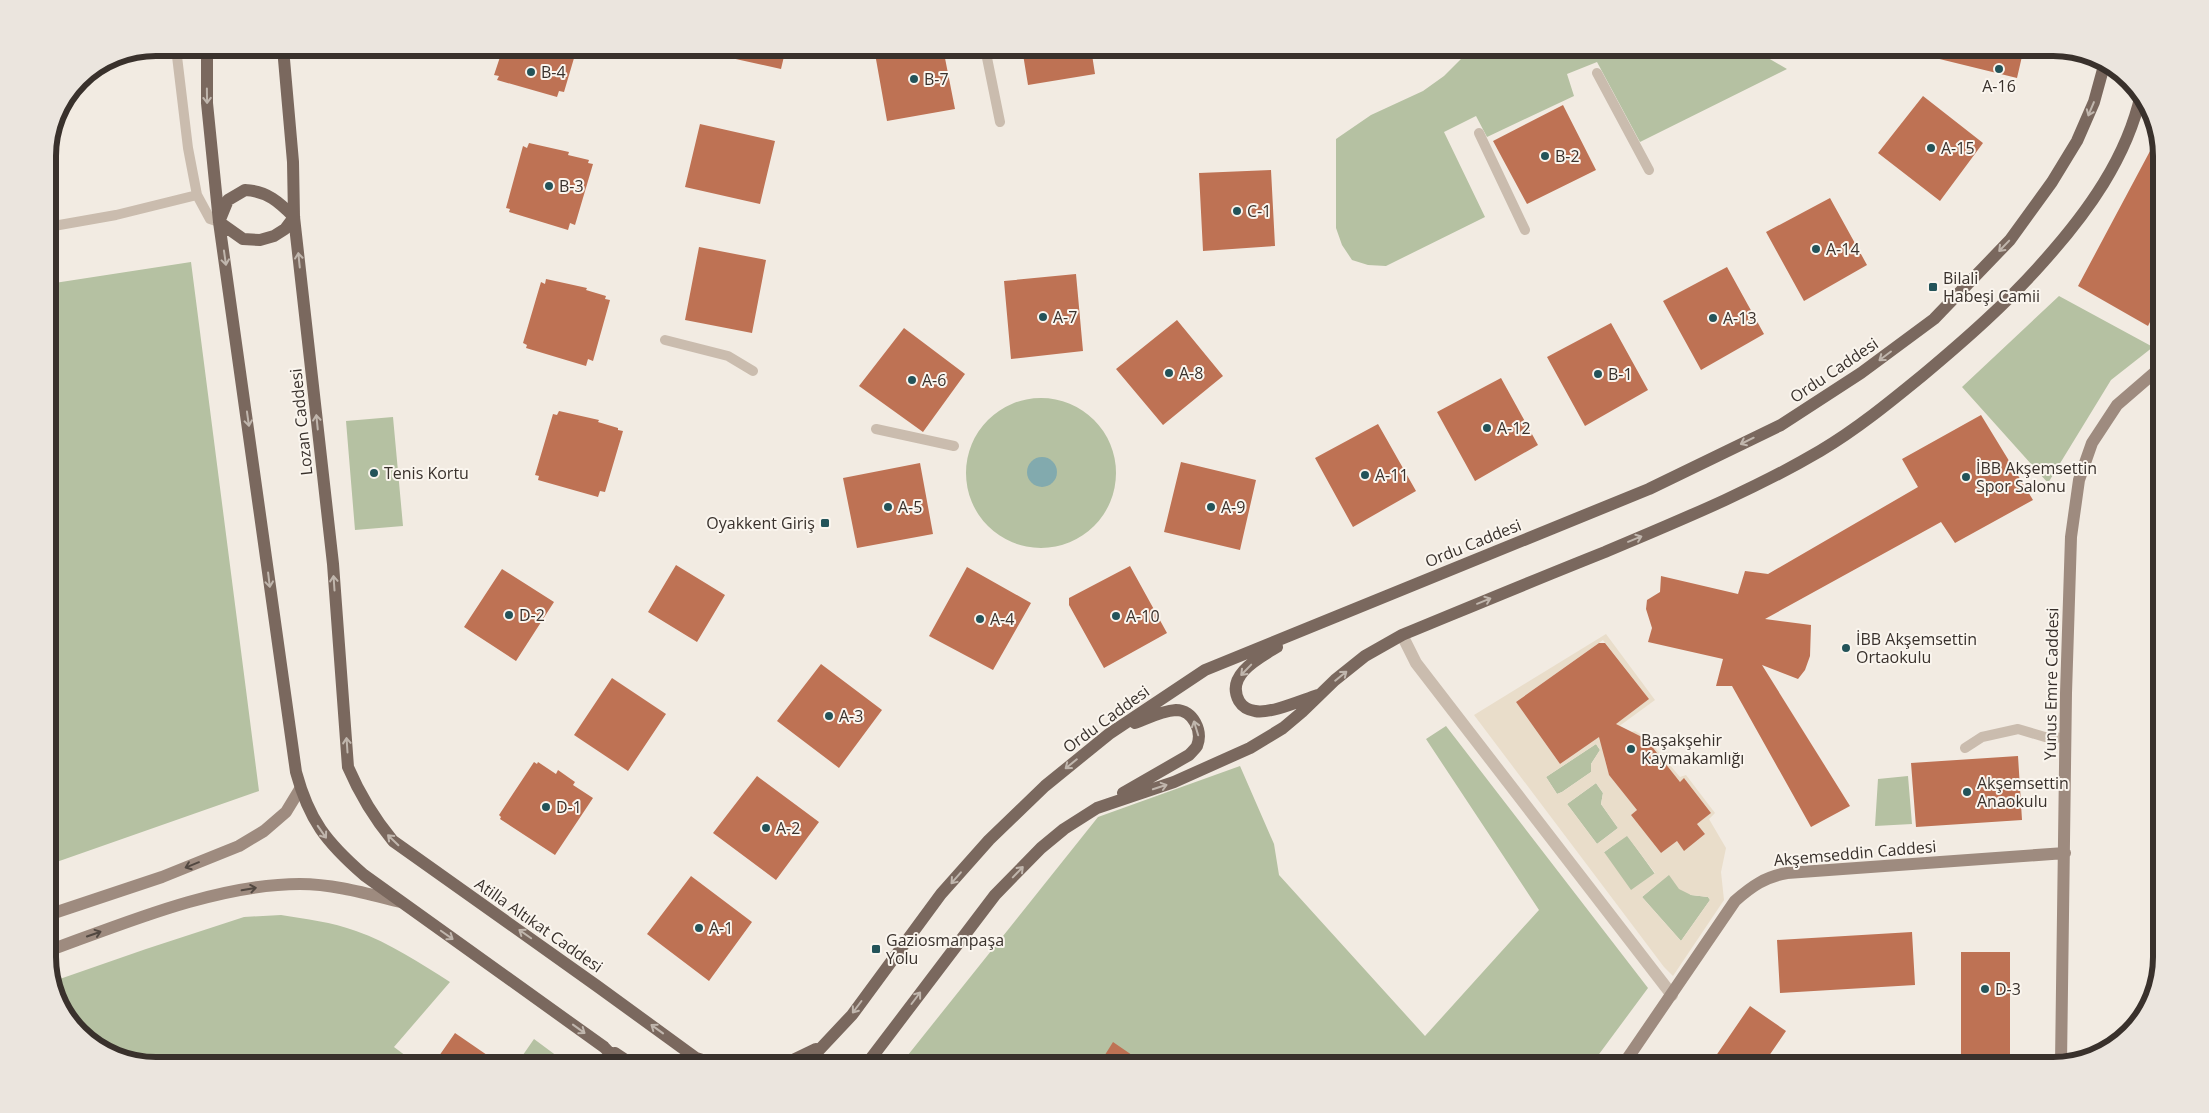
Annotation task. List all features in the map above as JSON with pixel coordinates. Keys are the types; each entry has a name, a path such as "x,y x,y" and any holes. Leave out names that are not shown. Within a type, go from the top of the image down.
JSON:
{"main road":[{"path":"207,56 207,103 219,222 248,422 279,661 300,789 312,818 324,836 340,854 400,902 619,1057"},
{"name":"Lozan Caddesi","path":"283,56 293,162 294,217 333,564 348,767 358,792"},
{"name":"Ordu Caddesi","path":"814,1057 852,1015 941,894 989,840 1045,786 1109,734 1205,670 1649,489 1781,425 1861,374 1934,319 2010,240 2052,182 2077,141 2094,102 2103,70"},
{"path":"1097,808 1174,782 1243,752 1283,728 1365,656 1402,635 1700,512 1821,450 1880,411 2014,296 2068,234 2101,187 2122,151 2138,105"},
{"path":"245,190 256,190 269,195 294,217 286,229 274,236 260,240 243,239 219,222 228,200 245,190"},
{"path":"1316,624 1245,669 1235,684 1236,695 1242,705 1254,711 1269,710 1319,695"},
{"path":"873,1057 995,895 1041,848 1064,829 1097,808 1189,755 1197,746 1198,735 1196,725 1190,715 1179,710 1163,712 1109,734"},
{"name":"Atilla Altıkat Caddesi","path":"358,792 393,842 584,976 691,1057"},
{"path":"802,1057 829,1041"},
{"path":"604,1047 613,1057"}],"street":[{"name":"Yunus Emre Caddesi","path":"2061,1056 2071,537 2079,480 2092,443 2117,405 2153,374"},
{"path":"1402,635 1416,663 1672,995"},
{"path":"56,912 162,877 239,846 264,831 286,812 300,789"},
{"name":"Akşemseddin Caddesi","path":"1629,1057 1735,901 1752,886 1770,876 1787,873 2065,853"},
{"path":"56,948 217,895 261,887 300,884 330,886 400,902"}],"lane":[{"path":"177,56 188,148 196,195 210,219 219,222"},
{"path":"987,56 1000,122"},
{"path":"1597,73 1649,170"},
{"path":"1479,133 1525,230"},
{"path":"56,226 116,215 196,195"},
{"path":"665,340 728,356 753,371"},
{"path":"876,428 954,446"},
{"path":"1965,748 1982,737 2018,729 2045,738 2066,738"}],"green space":[{"path":"1464,56 1765,56 1787,69 1640,142 1597,62 1567,74 1574,96 1487,137 1476,116 1444,132 1485,217 1386,266 1368,265 1352,260 1342,245 1336,228 1336,139 1371,115 1423,91 1444,76"},
{"path":"191,262 259,791 56,862 56,283"},
{"path":"2059,296 2153,347 2111,380 2048,483 1962,387"},
{"path":"1041,398 1070,404 1094,420 1110,444 1116,473 1110,502 1094,526 1070,542 1041,548 1012,542 988,526 972,502 966,473 972,444 988,420 1012,404"},
{"name":"Tenis Kortu","path":"393,417 403,526 355,530 346,421"},
{"path":"1446,726 1648,988 1597,1057 906,1057 1098,817 1240,766 1274,844 1279,875 1425,1036 1539,910 1426,739"},
{"path":"1596,744 1600,750 1591,764 1591,772 1557,794 1546,777"},
{"path":"1908,776 1912,824 1875,826 1878,779"},
{"path":"1596,783 1603,793 1601,804 1618,828 1597,844 1567,804"},
{"path":"1627,835 1655,874 1631,891 1603,853"},
{"path":"1669,874 1691,895 1708,897 1710,900 1681,941 1642,897"},
{"path":"281,915 338,925 381,941 450,982 394,1047 407,1057 143,1056 118,1049 101,1040 81,1023 67,1001 59,979 244,917"},
{"path":"534,1039 558,1057 522,1057"}],"shaded area":[{"path":"1606,634 1655,700 1618,727 1623,734 1635,731 1647,738 1680,777 1686,775 1715,813 1709,819 1726,848 1721,872 1724,900 1673,976 1664,967 1474,715","holes":["1603,640 1649,699 1613,726 1621,736 1634,733 1646,739 1680,782 1685,779 1711,813 1697,824 1705,834 1684,850 1677,841 1661,853 1632,815 1637,810 1609,775 1604,757 1611,740 1605,732 1560,764 1516,702","1596,744 1600,750 1591,764 1591,772 1562,792 1557,794 1546,777","1596,783 1603,793 1601,804 1618,828 1597,844 1567,804","1627,836 1655,873 1631,890 1604,852","1669,875 1679,889 1691,895 1708,897 1710,900 1681,941 1642,897"]}],"water":[{"path":"1042,457 1048,458 1056,466 1056,478 1048,486 1042,487 1036,486 1028,478 1027,472 1028,466 1036,458"}],"building":[{"name":"B-4","path":"500,56 575,56 564,92 559,91 557,97 497,80 499,76 494,75"},
{"path":"722,56 784,56 781,69"},
{"name":"B-7","path":"875,56 945,56 955,109 887,121"},
{"path":"1023,56 1092,56 1095,74 1028,85"},
{"name":"A-16","path":"1927,56 2022,56 2017,78"},
{"name":"A-15","path":"1923,96 1983,143 1940,201 1878,153"},
{"name":"B-2","path":"1563,105 1596,170 1527,204 1493,141"},
{"path":"700,124 775,141 760,204 685,187"},
{"name":"B-3","path":"529,143 569,152 568,155 589,160 588,163 593,164 575,225 570,223 568,230 509,212 510,209 506,208 523,146 527,148"},
{"path":"2152,147 2153,316 2148,326 2078,286"},
{"name":"C-1","path":"1271,170 1275,246 1203,251 1199,173"},
{"name":"A-14","path":"1830,198 1867,265 1804,301 1766,232"},
{"path":"699,247 766,260 752,333 685,320"},
{"name":"A-13","path":"1727,267 1764,334 1701,370 1663,301"},
{"name":"A-7","path":"1076,274 1083,351 1011,359 1004,281"},
{"path":"546,279 587,288 586,290 606,296 605,299 610,300 593,361 588,359 586,366 526,348 527,345 523,343 541,282 545,284"},
{"name":"A-8","path":"1177,320 1223,376 1163,425 1116,369"},
{"name":"B-1","path":"1611,323 1648,390 1585,426 1547,357"},
{"name":"A-6","path":"904,328 965,374 923,432 859,386"},
{"name":"A-12","path":"1501,378 1538,445 1475,481 1437,412"},
{"path":"559,411 599,420 598,422 623,431 605,492 600,491 598,497 538,480 539,476 535,475 553,414 557,415"},
{"name":"İBB Akşemsettin Ortaokulu","path":"1981,415 2033,500 1955,543 1941,522 1765,619 1811,625 1810,656 1805,670 1798,679 1762,665 1850,806 1811,827 1732,686 1716,686 1723,659 1648,642 1652,628 1646,609 1647,600 1660,592 1661,576 1738,594 1745,571 1768,574 1918,487 1902,459"},
{"name":"A-11","path":"1378,424 1416,491 1353,527 1315,458"},
{"name":"A-9","path":"1181,462 1256,480 1240,550 1164,532"},
{"name":"A-5","path":"920,463 933,534 857,548 843,478"},
{"path":"676,565 725,595 697,642 648,612"},
{"name":"A-10","path":"1130,566 1167,633 1104,668 1069,605 1069,598"},
{"name":"A-4","path":"967,567 1031,603 993,670 929,636"},
{"name":"D-2","path":"502,569 554,602 516,661 464,627"},
{"name":"Başakşehir Kaymakamlığı","path":"1599,643 1605,643 1649,699 1616,724 1646,739 1680,782 1684,778 1711,813 1697,824 1705,834 1684,851 1677,841 1661,853 1631,815 1637,810 1609,775 1599,737 1560,764 1516,702"},
{"name":"A-3","path":"821,664 882,710 839,768 777,721"},
{"path":"612,678 666,714 628,771 574,735"},
{"name":"Akşemsettin Anaokulu","path":"2018,756 2022,820 1916,827 1911,763"},
{"name":"D-1","path":"534,762 537,764 538,762 556,774 558,770 575,782 573,785 593,798 555,855 500,819 499,815"},
{"name":"A-2","path":"757,776 819,822 776,880 713,833"},
{"name":"A-1","path":"691,876 752,922 709,981 647,934"},
{"path":"1912,932 1915,985 1780,993 1777,940"},
{"name":"D-3","path":"1961,952 2010,952 2010,1057 1961,1057"},
{"path":"1750,1006 1786,1031 1768,1057 1715,1057"},
{"path":"455,1033 490,1057 438,1057"},
{"path":"1113,1042 1135,1057 1104,1057"}],"place":[{"name":"A-16","path":"1999,69"},
{"name":"B-4","path":"531,72"},
{"name":"B-7","path":"914,79"},
{"name":"A-15","path":"1931,148"},
{"name":"B-2","path":"1545,156"},
{"name":"B-3","path":"549,186"},
{"name":"C-1","path":"1237,211"},
{"name":"A-14","path":"1816,249"},
{"name":"Bilali Habeşi Camii","path":"1933,287"},
{"name":"A-7","path":"1043,317"},
{"name":"A-13","path":"1713,318"},
{"name":"A-8","path":"1169,373"},
{"name":"B-1","path":"1598,374"},
{"name":"A-6","path":"912,380"},
{"name":"A-12","path":"1487,428"},
{"name":"Tenis Kortu","path":"374,473"},
{"name":"A-11","path":"1365,475"},
{"name":"İBB Akşemsettin Spor Salonu","path":"1966,477"},
{"name":"A-5","path":"888,507"},
{"name":"A-9","path":"1211,507"},
{"name":"Oyakkent Giriş","path":"825,523"},
{"name":"D-2","path":"509,615"},
{"name":"A-10","path":"1116,616"},
{"name":"A-4","path":"980,619"},
{"name":"İBB Akşemsettin Ortaokulu","path":"1846,648"},
{"name":"A-3","path":"829,716"},
{"name":"Başakşehir Kaymakamlığı","path":"1631,749"},
{"name":"Akşemsettin Anaokulu","path":"1967,792"},
{"name":"D-1","path":"546,807"},
{"name":"A-2","path":"766,828"},
{"name":"A-1","path":"699,928"},
{"name":"Gaziosmanpaşa Yolu","path":"876,949"},
{"name":"D-3","path":"1985,989"}]}
